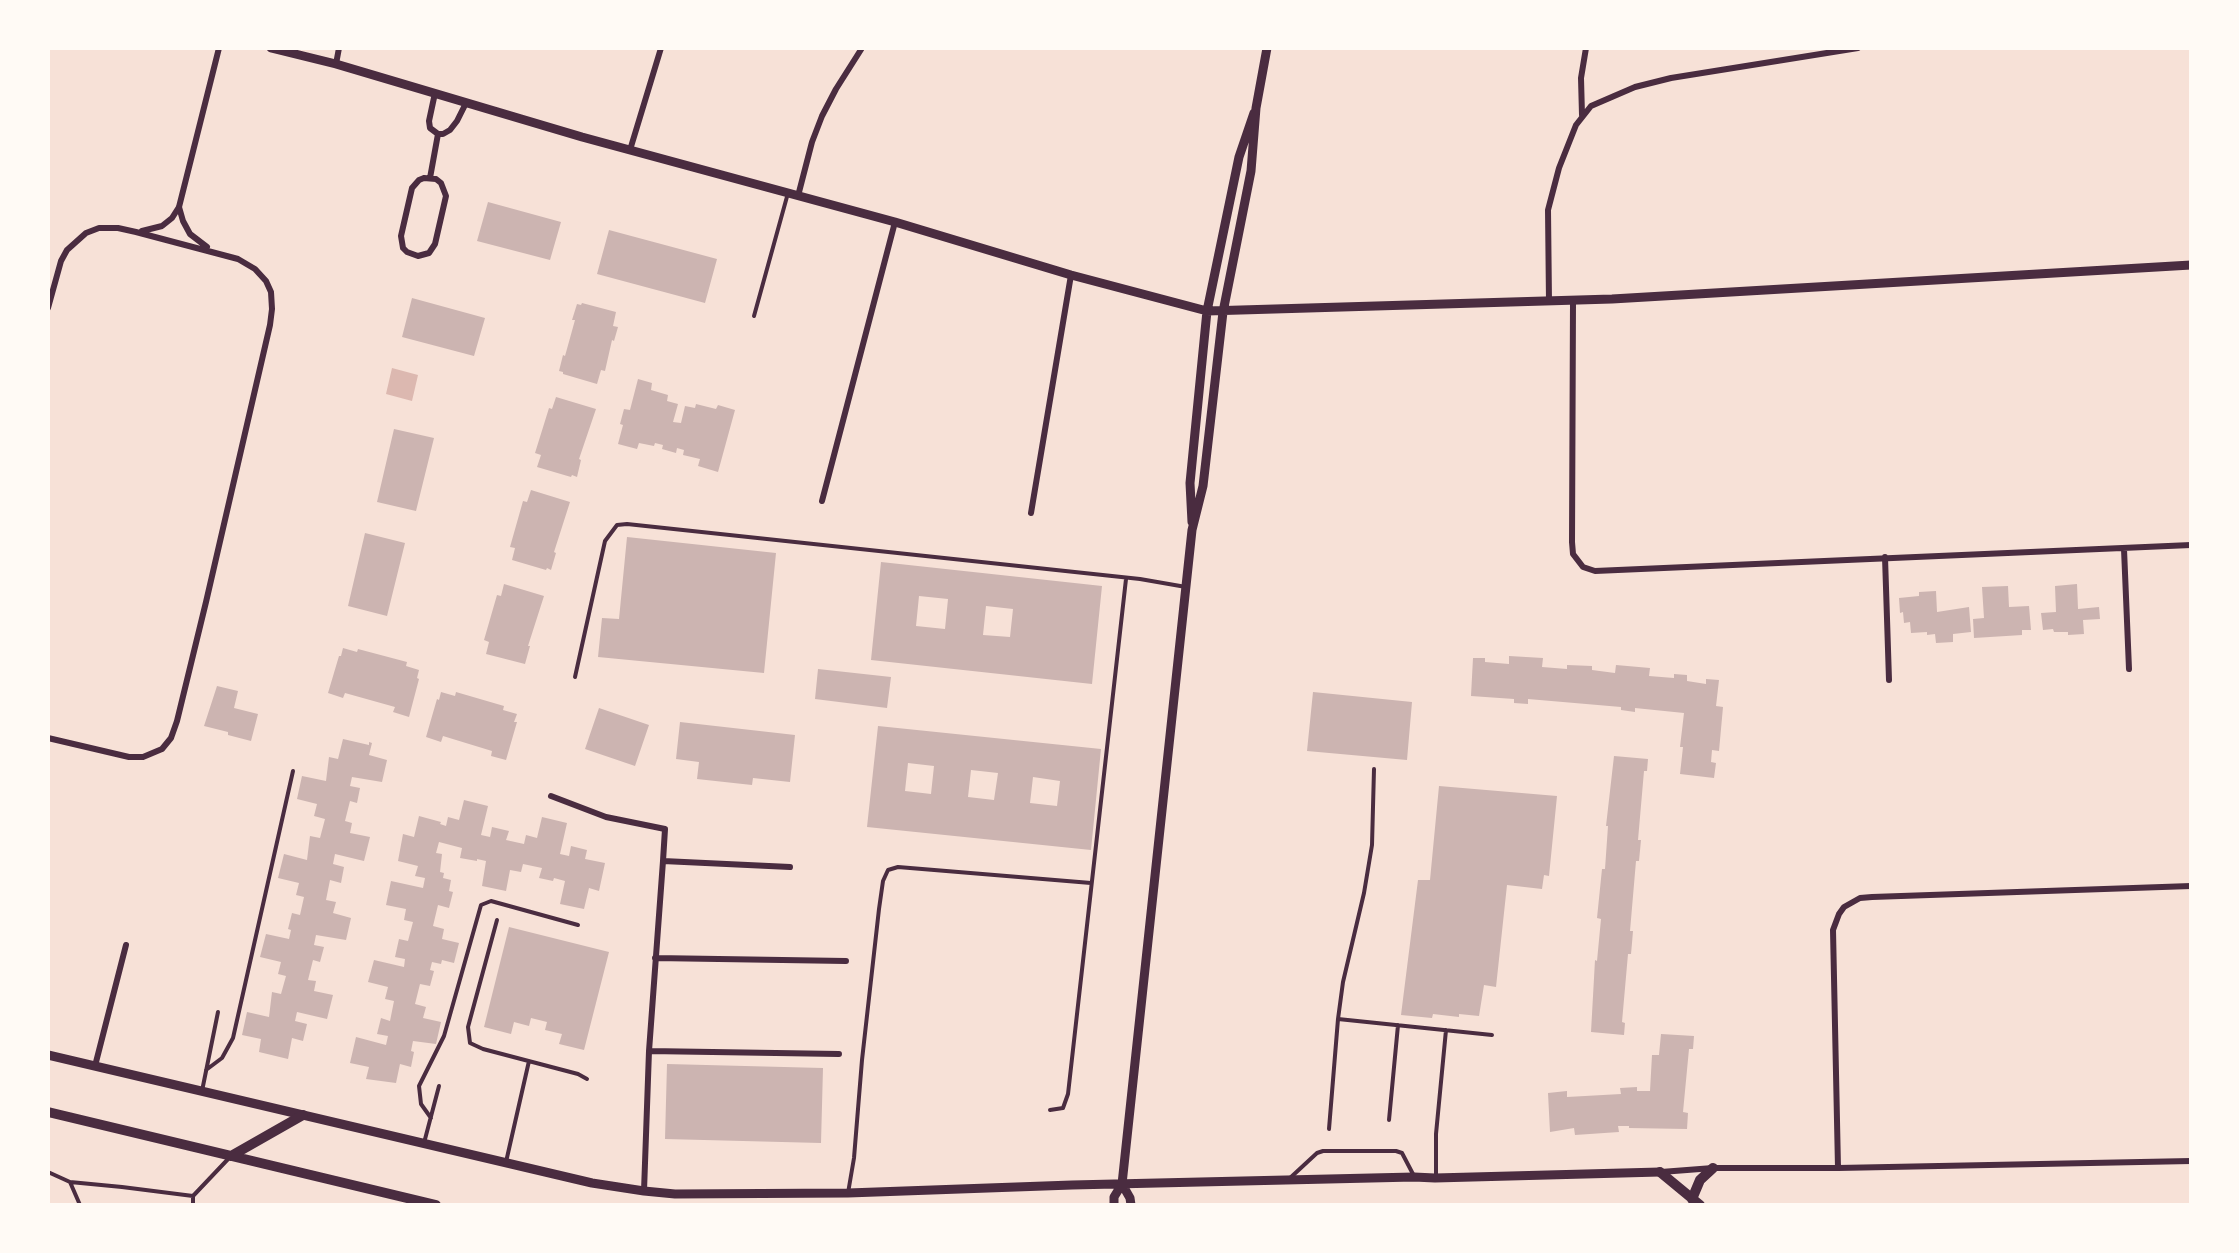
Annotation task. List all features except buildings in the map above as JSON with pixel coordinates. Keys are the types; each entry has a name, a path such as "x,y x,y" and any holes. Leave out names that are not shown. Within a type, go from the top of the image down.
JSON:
{"main road":[{"path":"48,1112 436,1205"},
{"path":"231,1156 303,1115"},
{"path":"1660,1172 1696,1202 1700,1180 1713,1168"}],"street":[{"path":"136,232 149,231 162,226 172,218 179,207 219,48"},
{"path":"272,48 336,64 630,150 895,222 1071,275 1207,311 1573,301 2191,266"},
{"path":"336,64 339,48"},
{"path":"630,150 661,48"},
{"path":"793,195 822,116 862,48"},
{"path":"1192,530 1203,486 1223,312 1251,171 1256,108 1268,48"},
{"path":"1582,115 1581,78 1586,48"},
{"path":"1549,302 1548,210 1559,168 1578,120 1591,106 1616,94 1687,74 1858,48"},
{"path":"435,93 429,121 430,128 438,134 450,130 466,102"},
{"path":"1114,1205 1114,1197 1122,1184 1192,530 1191,474 1207,311 1239,157 1256,108"},
{"path":"430,177 438,134"},
{"path":"430,177 441,183 446,196 435,244 429,253 418,256 403,248 401,236 412,188 419,180 430,177"},
{"path":"179,207 190,234 202,245 215,252"},
{"path":"822,501 895,222"},
{"path":"48,308 61,261 67,250 86,233 99,228 118,228 238,259 255,268 266,281 271,292 272,309 177,721 171,738 162,749 143,757 129,757 48,738"},
{"path":"1031,513 1071,275"},
{"path":"1573,301 1572,542 1573,554 1583,567 1595,571 2191,545"},
{"path":"2124,549 2129,669"},
{"path":"1885,557 1889,680"},
{"path":"551,796 606,817 665,829 649,1051 644,1191"},
{"path":"663,861 790,867"},
{"path":"1838,1168 1833,930 1844,907 1860,898 1872,897 2191,886"},
{"path":"95,1066 126,945"},
{"path":"655,958 846,961"},
{"path":"649,1051 839,1054"},
{"path":"48,1055 592,1183 675,1194 848,1193 1122,1184 1660,1172 1713,1168 1838,1168 2191,1161"},
{"path":"1122,1184 1130,1198 1131,1205"}],"lane":[{"path":"754,316 793,195"},
{"path":"575,677 605,541 617,525 640,525 1186,587"},
{"path":"1050,1110 1063,1108 1068,1094 1126,579"},
{"path":"1329,1129 1342,982 1364,893 1372,845 1374,769"},
{"path":"206,1070 222,1058 232,1038 293,771"},
{"path":"848,1193 854,1158 862,1059 879,909 883,881 888,870 898,867 1091,883"},
{"path":"430,1118 421,1104 419,1086 444,1036 481,905 491,901 578,925"},
{"path":"497,920 468,1027 470,1043 483,1049 578,1074 587,1079"},
{"path":"202,1091 218,1012"},
{"path":"1338,1019 1492,1035"},
{"path":"1389,1120 1398,1025"},
{"path":"1436,1178 1436,1134 1446,1030"},
{"path":"506,1163 529,1061"},
{"path":"423,1144 439,1086"},
{"path":"1288,1180 1317,1153 1323,1151 1396,1151 1402,1153 1414,1177"},
{"path":"193,1205 193,1196 231,1156"},
{"path":"48,1172 70,1182 193,1196"},
{"path":"70,1182 80,1205"}],"shaded area":[{"path":"392,368 418,375 412,401 386,394"}]}
